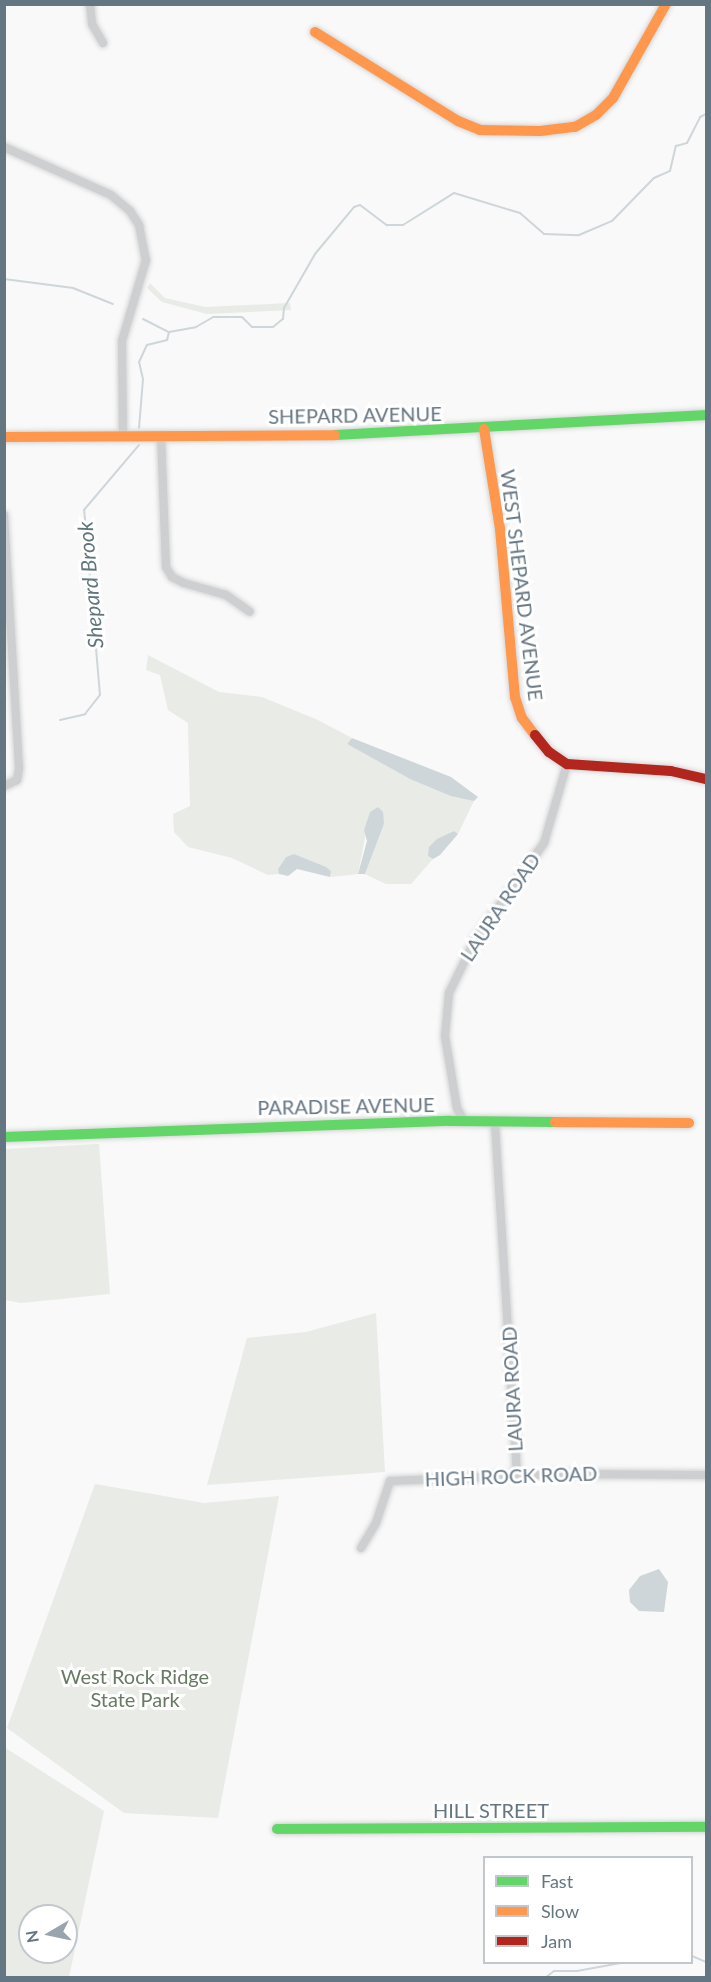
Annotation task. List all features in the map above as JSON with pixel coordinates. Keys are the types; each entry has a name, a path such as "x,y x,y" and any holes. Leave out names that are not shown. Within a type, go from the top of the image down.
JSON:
{"street":[{"path":"90,4 92,24 103,43"},
{"path":"315,32 458,121 480,130 540,131 575,127 596,115 613,98 666,4"},
{"path":"4,147 111,195 130,211 139,225 146,260 122,341 123,436"},
{"name":"SHEPARD AVENUE","path":"4,436 353,435 706,415"},
{"name":"WEST SHEPARD AVENUE","path":"484,429 500,529 515,697 522,718 535,738 567,765"},
{"path":"161,436 166,567 172,577 184,583 226,595 250,612"},
{"path":"4,515 17,780 4,786"},
{"path":"567,765 671,771 706,779"},
{"name":"LAURA ROAD","path":"464,1121 455,1099 445,1036 449,993 476,938 544,843 567,765"},
{"name":"PARADISE AVENUE","path":"4,1137 464,1121 495,1124 689,1123"},
{"name":"LAURA ROAD","path":"495,1124 517,1475"},
{"name":"HIGH ROCK ROAD","path":"361,1548 376,1523 390,1481 517,1475 706,1475"},
{"name":"HILL STREET","path":"277,1829 706,1827"}],"green space":[{"path":"150,283 165,298 205,307 290,303 291,310 207,314 162,302 147,288"},
{"path":"148,655 219,692 262,697 318,720 352,738 347,744 410,779 474,801 458,834 454,831 428,856 433,859 411,884 386,884 365,874 384,824 370,812 358,874 330,877 331,871 294,854 286,857 278,869 279,874 268,875 232,858 188,847 174,832 173,814 190,806 188,723 168,710 160,675 146,670"},
{"path":"99,1144 110,1294 21,1303 5,1300 5,1149"},
{"path":"376,1313 385,1472 207,1485 247,1338 306,1332"},
{"name":"West Rock Ridge State Park","path":"95,1484 204,1503 279,1496 218,1818 124,1813 7,1728"},
{"path":"4,1747 104,1811 78,1934 78,1904 18,1904 18,1964 72,1964 69,1977 5,1977"}],"shaded area":[{"path":"352,738 451,777 478,797 474,801 451,796 410,779 347,744"},
{"path":"378,807 383,812 384,824 365,874 358,874 367,841 364,830 370,812"},
{"path":"454,831 458,834 440,855 433,859 428,856 429,847 437,839"},
{"path":"294,854 326,867 331,871 330,877 297,869 288,876 279,874 278,869 286,857"},
{"path":"659,1569 668,1582 664,1612 639,1611 630,1602 629,1590 640,1576"}],"waterway":[{"name":"Shepard Brook","path":"139,428 143,379 139,362 147,345 167,340 169,332 196,327 213,317 242,317 252,327 273,327 283,319 284,308 315,254 354,207 360,205 387,225 403,225 454,193 520,213 544,234 579,235 612,221 654,178 670,171 676,146 687,143 700,117 706,114"},
{"path":"4,279 73,288 113,304"},
{"path":"143,319 169,332"},
{"name":"Shepard Brook","path":"60,720 85,714 100,695 84,510 139,445"},
{"path":"693,1956 706,1962"},
{"path":"545,1978 554,1971 577,1971 615,1964"}],"traffic: fast":[{"path":"335,435 706,415"},
{"path":"4,1137 450,1121 555,1122"},
{"path":"277,1829 706,1827"}],"traffic: slow":[{"path":"315,32 458,121 480,130 540,131 575,127 596,115 613,98 666,4"},
{"path":"484,429 500,529 515,697 522,718 535,735"},
{"path":"4,437 335,435"},
{"path":"555,1122 689,1123"}],"traffic: jam":[{"path":"535,735 549,752 567,764 671,771 706,779"}]}
